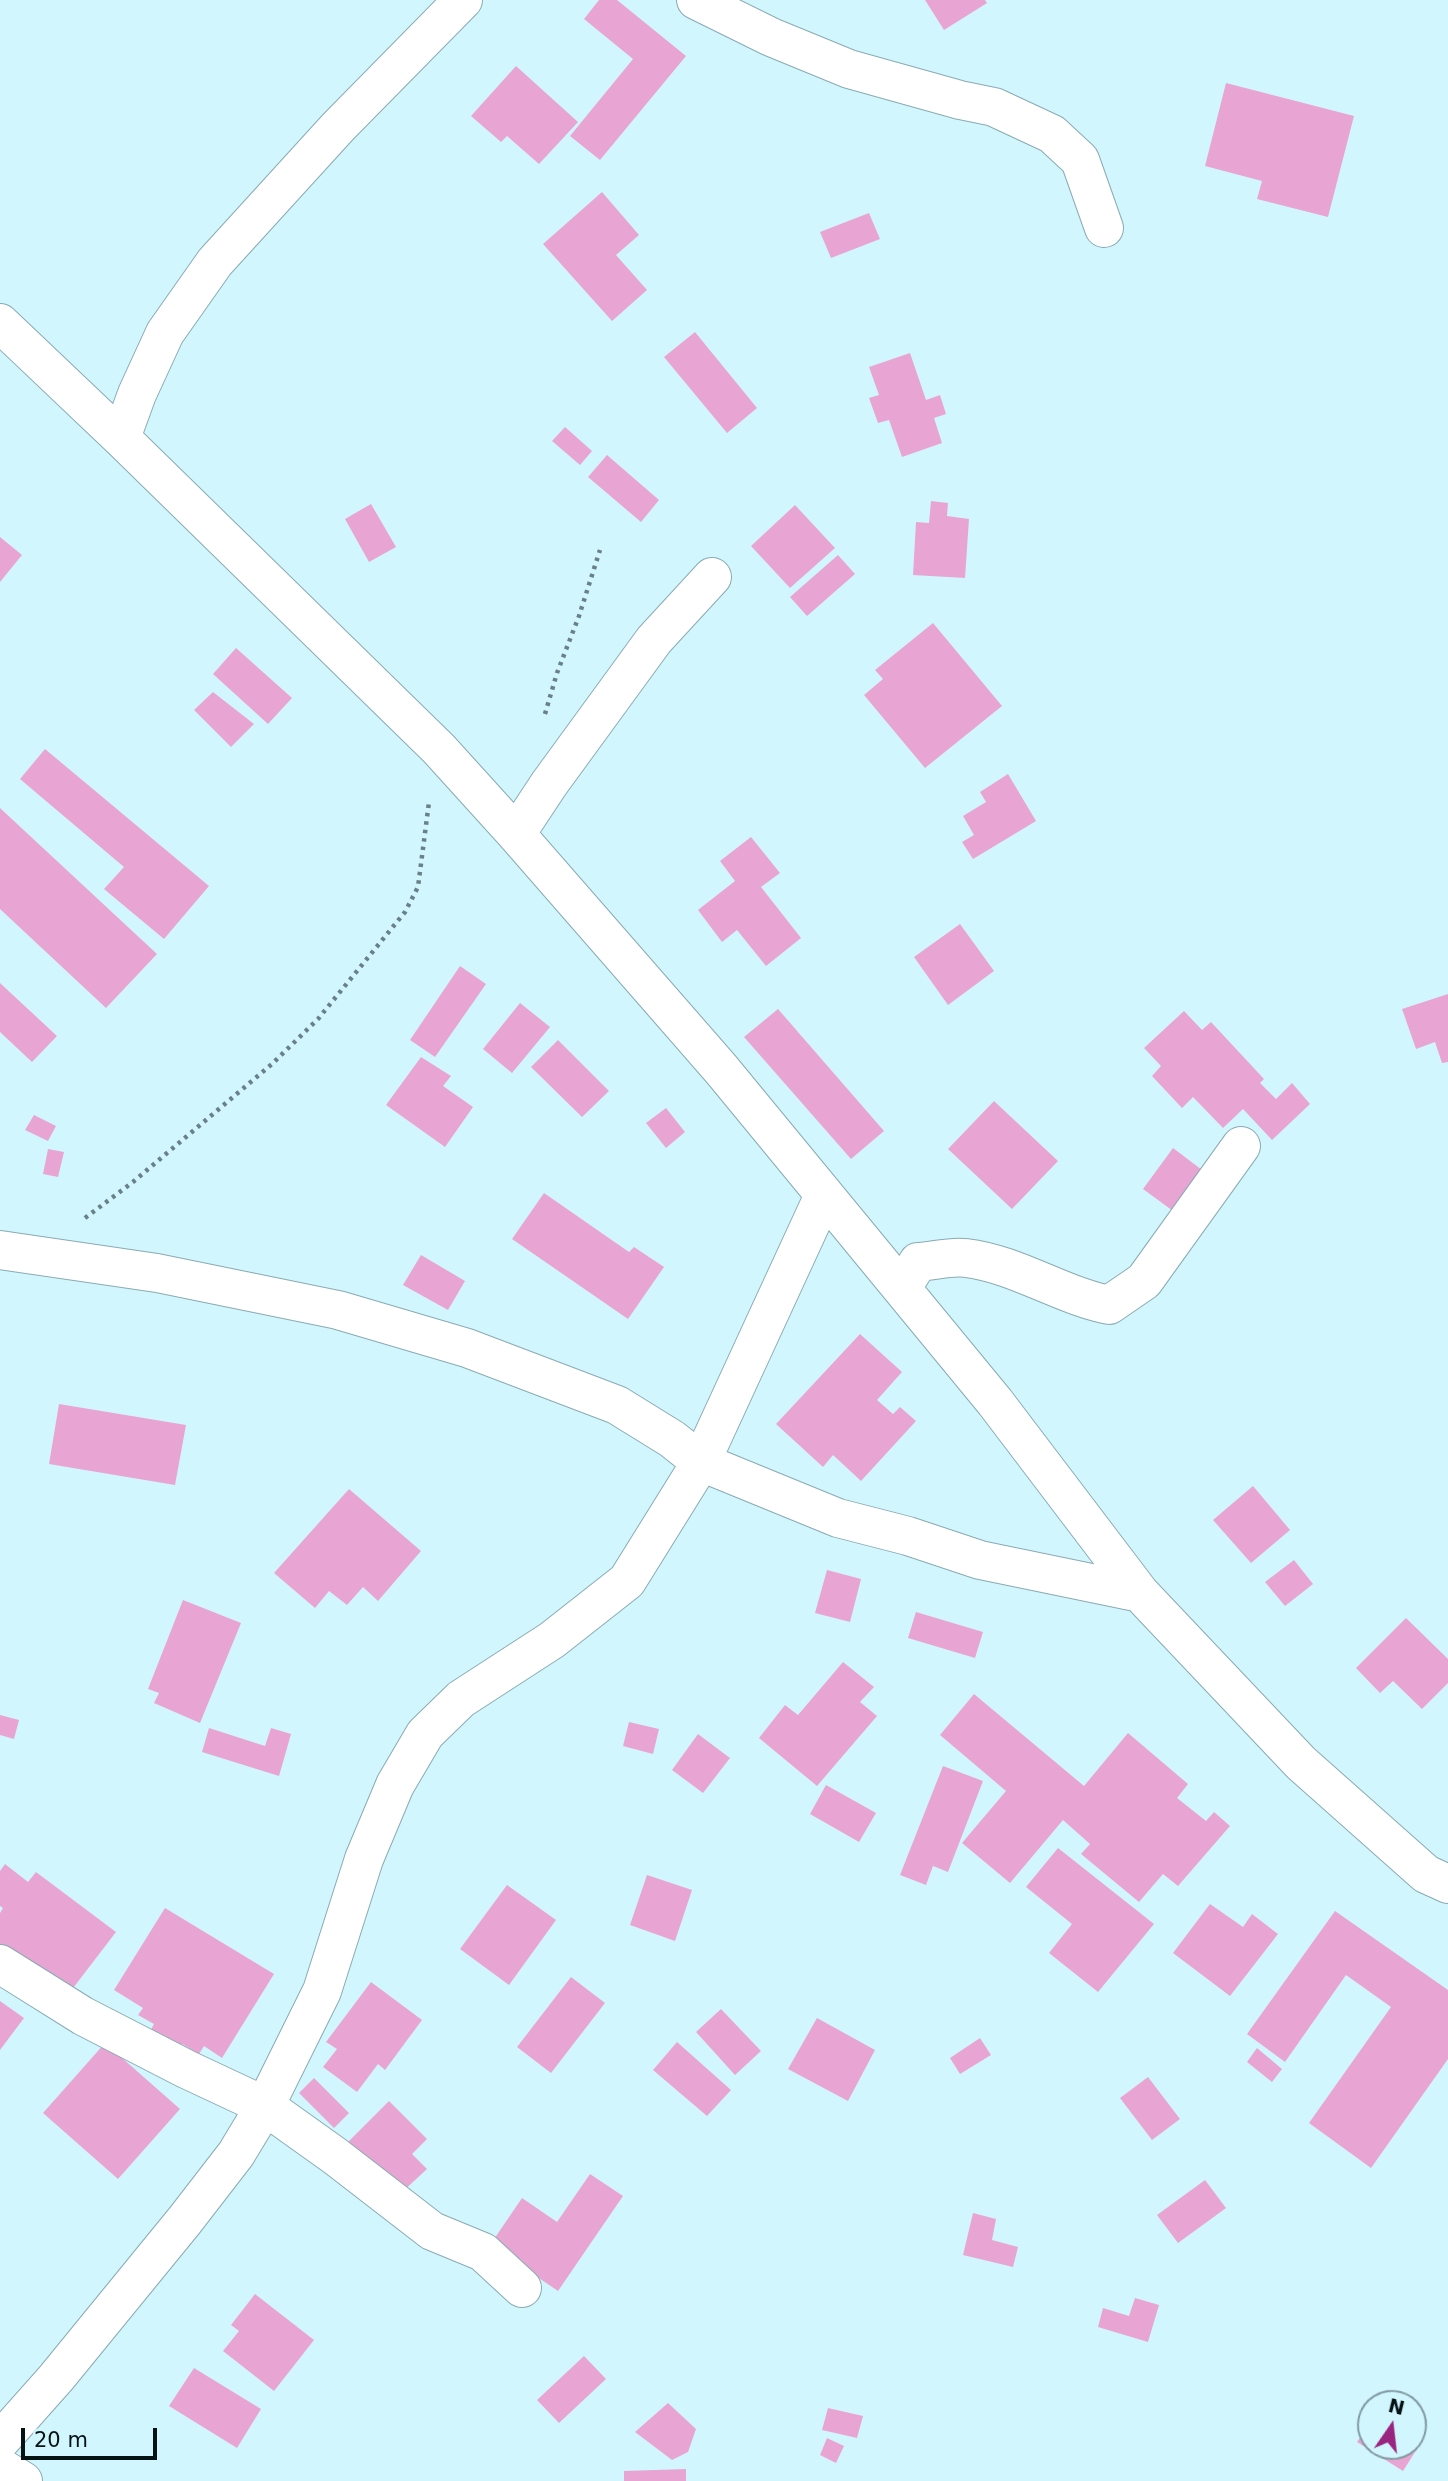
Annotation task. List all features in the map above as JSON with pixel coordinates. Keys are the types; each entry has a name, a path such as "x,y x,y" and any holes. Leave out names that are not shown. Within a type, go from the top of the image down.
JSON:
{"street":[{"path":"121,438 137,394 166,333 215,262 338,127 463,0"},
{"path":"696,0 771,37 849,69 994,107 1052,134 1080,160 1104,228"},
{"path":"0,323 439,749 721,1069 995,1402 1140,1593 1301,1763 1426,1874 1448,1884"},
{"path":"516,834 654,640 712,578"},
{"path":"902,1288 918,1262 965,1258 1015,1271 1090,1301 1109,1305 1144,1281 1241,1146"},
{"path":"0,2441 56,2378 185,2220 236,2154 265,2106 322,1991 364,1859 395,1784 425,1734 461,1699 552,1640 627,1581 701,1462 824,1195"},
{"path":"12,1258 157,1273 325,1308 467,1348 617,1405 672,1439 701,1462 838,1518 908,1536 979,1560 1140,1593"},
{"path":"0,1964 83,2016 265,2106 432,2231 483,2252 522,2288"},
{"path":"0,2467 23,2481"}],"path":[{"path":"549,784 542,755 546,711 600,550"},
{"path":"12,1258 134,1182 272,1065 318,1019 405,912 418,887 428,806 439,749"}],"building":[{"path":"599,0 617,0 686,56 600,160 570,136 633,59 584,19"},
{"path":"925,0 985,0 987,3 944,30"},
{"path":"516,66 578,122 539,164 507,136 501,142 471,116"},
{"path":"1226,83 1354,116 1328,217 1257,199 1262,181 1205,166"},
{"path":"602,192 639,235 616,255 647,290 612,321 543,244"},
{"path":"869,213 880,239 831,258 820,232"},
{"path":"695,332 757,408 727,433 664,357"},
{"path":"910,353 926,400 940,395 946,414 934,418 942,443 902,457 889,420 878,423 869,398 879,395 869,367"},
{"path":"565,427 592,451 580,465 552,441"},
{"path":"607,455 659,500 641,522 588,477"},
{"path":"931,501 948,503 947,516 969,519 965,578 913,575 916,522 929,523"},
{"path":"371,504 396,547 369,562 345,519"},
{"path":"795,505 835,548 790,588 751,546"},
{"path":"0,537 22,555 0,582"},
{"path":"838,555 855,574 807,616 790,597"},
{"path":"933,623 1002,706 925,768 864,695 883,679 875,670"},
{"path":"236,648 292,698 268,724 213,674"},
{"path":"213,692 254,724 231,747 194,710"},
{"path":"45,749 209,886 164,939 104,889 124,867 20,779"},
{"path":"1008,774 1036,821 973,859 962,842 974,835 963,816 986,802 980,792"},
{"path":"0,808 157,954 106,1008 0,909"},
{"path":"751,837 780,873 761,887 801,938 766,966 737,930 722,942 698,910 735,881 720,861"},
{"path":"960,924 994,971 948,1005 914,957"},
{"path":"460,966 486,984 435,1057 410,1040"},
{"path":"0,983 57,1036 32,1062 0,1032"},
{"path":"1448,994 1448,1062 1442,1063 1435,1042 1416,1049 1402,1009"},
{"path":"520,1003 550,1027 512,1073 483,1049"},
{"path":"778,1009 884,1131 851,1159 744,1037"},
{"path":"1184,1011 1202,1030 1211,1022 1264,1079 1260,1083 1276,1099 1292,1083 1310,1104 1272,1140 1243,1109 1223,1128 1193,1097 1182,1108 1152,1076 1161,1066 1144,1048"},
{"path":"558,1040 609,1091 582,1117 531,1067"},
{"path":"421,1057 451,1076 443,1086 473,1107 445,1147 386,1105"},
{"path":"994,1101 1058,1161 1012,1209 948,1149"},
{"path":"666,1108 685,1132 666,1148 646,1123"},
{"path":"34,1115 56,1126 48,1141 25,1130"},
{"path":"1173,1148 1214,1179 1184,1219 1143,1189"},
{"path":"48,1149 64,1152 58,1177 43,1174"},
{"path":"544,1193 629,1252 634,1247 664,1267 628,1319 512,1239"},
{"path":"421,1255 465,1281 448,1310 403,1285"},
{"path":"860,1334 902,1372 877,1400 893,1414 900,1407 916,1421 861,1481 833,1455 823,1467 776,1424"},
{"path":"59,1404 186,1425 175,1485 49,1464"},
{"path":"1253,1486 1290,1530 1251,1563 1213,1520"},
{"path":"349,1489 421,1551 378,1601 363,1587 347,1605 329,1591 315,1608 274,1573"},
{"path":"1294,1560 1313,1584 1285,1606 1265,1582"},
{"path":"827,1570 861,1579 850,1622 815,1613"},
{"path":"183,1600 241,1623 200,1723 154,1703 159,1693 148,1689"},
{"path":"916,1612 983,1632 975,1658 908,1638"},
{"path":"1406,1618 1448,1659 1448,1683 1422,1709 1393,1681 1380,1693 1356,1668"},
{"path":"843,1662 874,1687 860,1702 877,1716 817,1786 759,1738 785,1705 798,1715"},
{"path":"974,1694 1084,1786 1128,1733 1188,1784 1177,1798 1206,1821 1214,1812 1230,1826 1178,1886 1163,1874 1139,1902 1081,1854 1090,1844 1063,1820 1010,1883 962,1843 1006,1791 940,1735"},
{"path":"0,1715 19,1720 14,1739 0,1735"},
{"path":"629,1722 659,1729 653,1754 623,1746"},
{"path":"209,1728 265,1746 271,1728 291,1734 279,1776 202,1752"},
{"path":"698,1734 730,1758 703,1793 672,1770"},
{"path":"943,1766 983,1781 948,1872 933,1866 926,1885 900,1875"},
{"path":"826,1785 876,1813 859,1842 810,1814"},
{"path":"1058,1848 1154,1924 1098,1992 1049,1953 1072,1924 1026,1887"},
{"path":"5,1864 28,1882 36,1872 116,1932 67,1996 0,1947 0,1913 3,1908 0,1906 0,1871"},
{"path":"647,1875 692,1890 675,1941 630,1925"},
{"path":"507,1885 556,1920 509,1985 460,1949"},
{"path":"1210,1904 1243,1927 1252,1914 1278,1934 1230,1996 1173,1953"},
{"path":"165,1908 274,1974 222,2058 204,2046 199,2054 182,2044 177,2052 148,2035 154,2024 138,2015 143,2008 114,1990"},
{"path":"1335,1911 1448,1990 1448,2059 1371,2168 1309,2123 1391,2007 1346,1975 1285,2062 1247,2034"},
{"path":"571,1977 605,2003 551,2073 517,2047"},
{"path":"371,1982 422,2020 385,2070 378,2064 357,2092 323,2067 337,2049 326,2042"},
{"path":"0,2001 24,2018 0,2050"},
{"path":"721,2009 761,2051 735,2075 696,2032"},
{"path":"817,2018 875,2050 848,2101 788,2069"},
{"path":"980,2038 991,2055 960,2074 950,2058"},
{"path":"677,2042 731,2090 707,2116 653,2070"},
{"path":"105,2043 180,2109 118,2179 43,2113"},
{"path":"1257,2048 1282,2069 1272,2082 1247,2062"},
{"path":"1148,2077 1180,2119 1152,2140 1120,2098"},
{"path":"314,2078 349,2113 334,2128 299,2093"},
{"path":"389,2101 427,2139 412,2154 427,2169 400,2194 348,2142"},
{"path":"590,2174 623,2196 558,2291 490,2245 522,2198 557,2222"},
{"path":"1205,2180 1226,2208 1178,2243 1157,2215"},
{"path":"973,2213 996,2219 992,2240 1018,2247 1013,2267 963,2255"},
{"path":"255,2294 314,2340 274,2391 223,2351 239,2331 231,2325"},
{"path":"1135,2298 1159,2305 1148,2342 1098,2327 1103,2308 1129,2316"},
{"path":"584,2356 606,2379 559,2423 537,2400"},
{"path":"194,2368 261,2409 237,2448 169,2406"},
{"path":"668,2403 696,2429 688,2452 672,2460 635,2432"},
{"path":"828,2408 863,2416 857,2438 822,2430"},
{"path":"827,2438 844,2446 836,2463 820,2455"},
{"path":"1386,2460 1410,2460 1403,2471"},
{"path":"686,2469 686,2481 624,2481 624,2471"}]}
